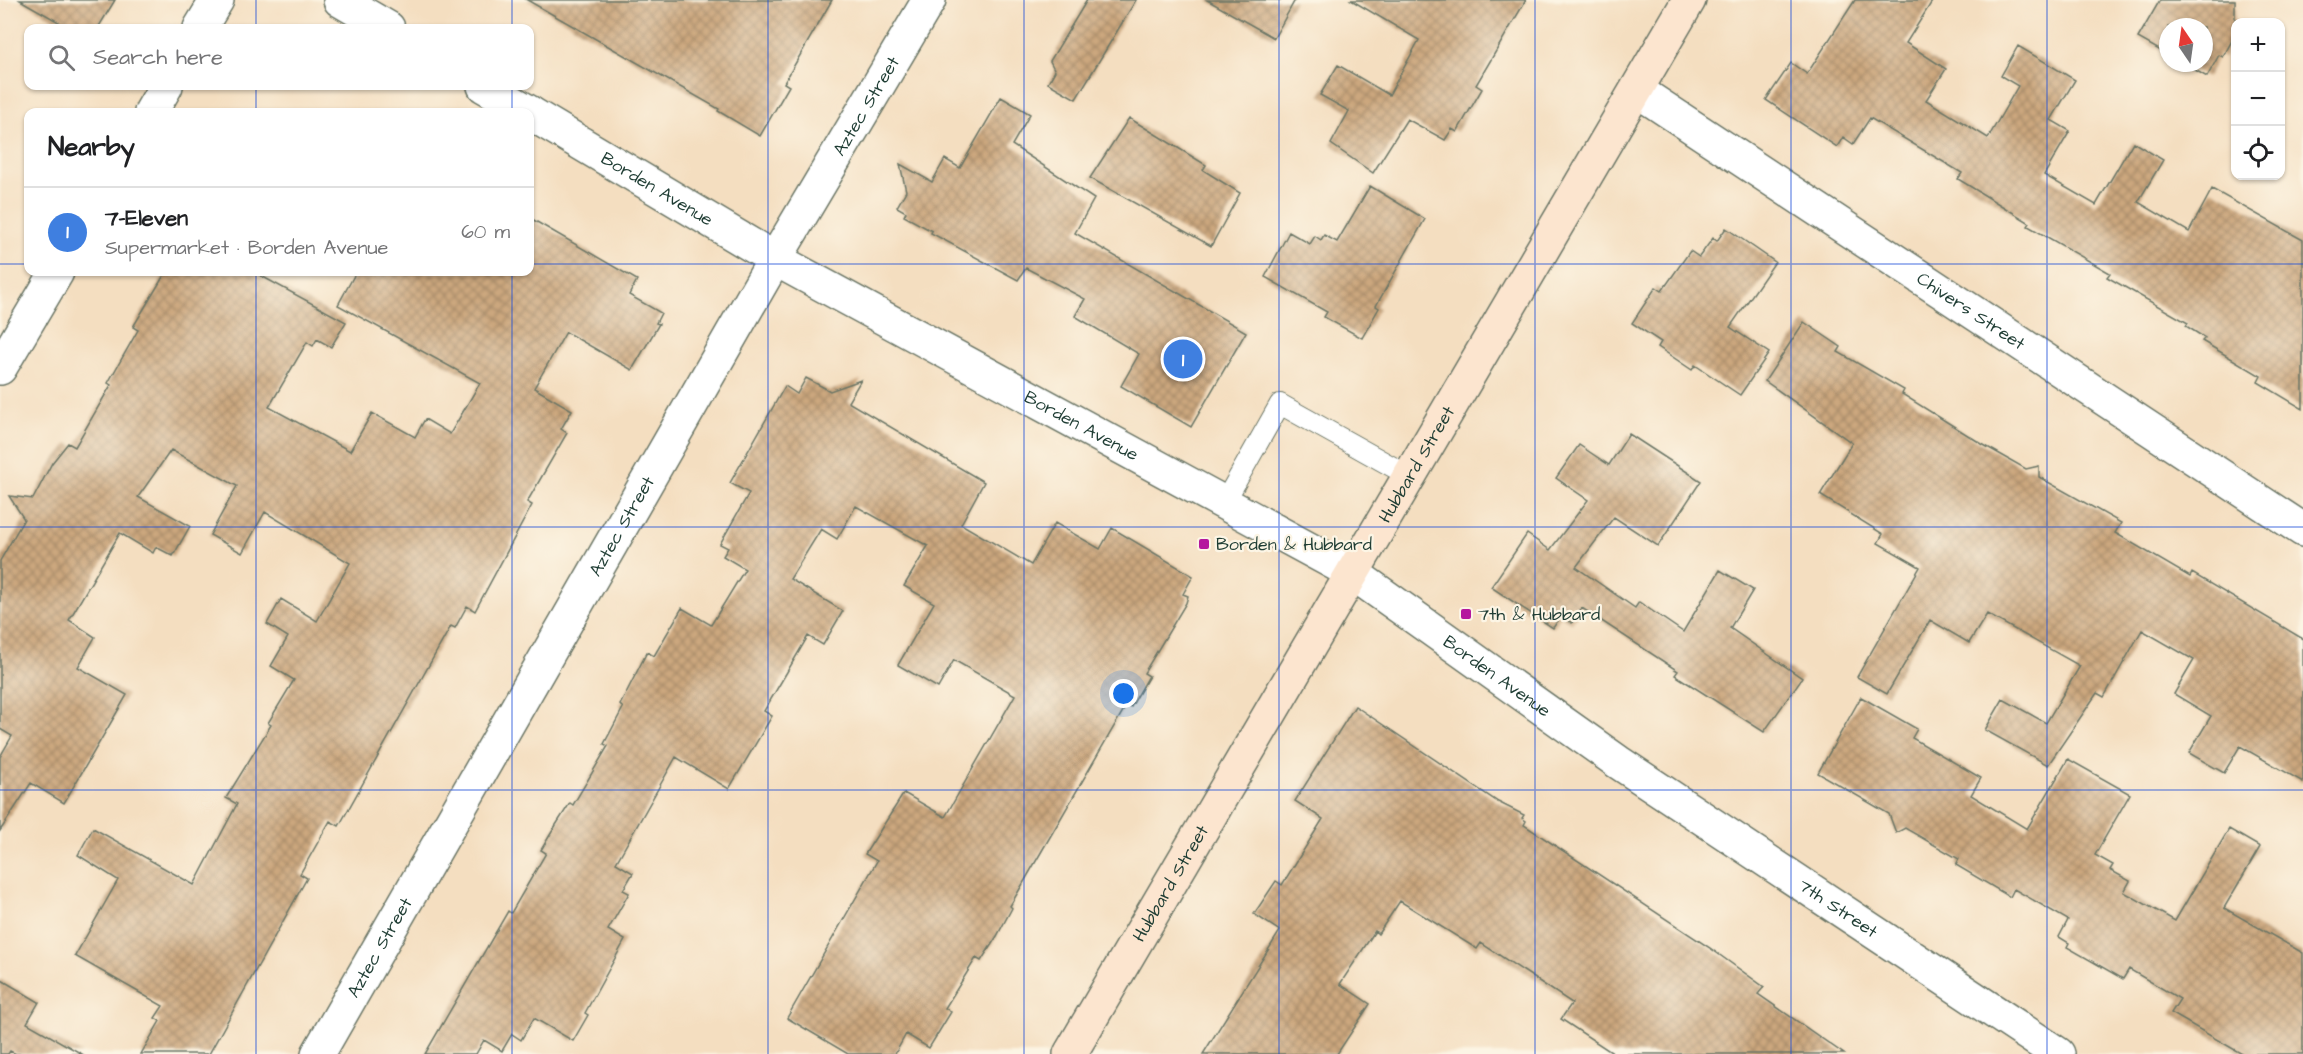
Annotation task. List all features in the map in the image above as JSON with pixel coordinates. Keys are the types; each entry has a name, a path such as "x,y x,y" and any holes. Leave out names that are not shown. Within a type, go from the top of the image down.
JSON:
{"main road":[{"name":"Hubbard Street","path":"1070,1054 1351,572 1638,91 1689,0"}],"street":[{"path":"202,24 217,0"},
{"path":"340,0 381,24"},
{"name":"Aztec Street","path":"318,1054 776,259 929,0"},
{"path":"153,108 164,90"},
{"name":"Borden Avenue","path":"491,90 521,108"},
{"name":"Chivers Street","path":"1638,91 2303,530"},
{"name":"Borden Avenue","path":"534,116 776,259 1351,572 1618,762"},
{"path":"0,368 55,276"},
{"name":"7th Street","path":"1618,762 2058,1054"}],"lane":[{"path":"1224,503 1280,404 1409,476"}],"building":[{"path":"20,0 115,0 100,24 62,24"},
{"path":"527,0 832,0 784,83 789,86 760,136 718,111 719,109"},
{"path":"1087,0 1136,0 1076,99 1048,83 1055,71 1050,61"},
{"path":"1207,0 1295,0 1274,38"},
{"path":"1351,0 1526,0 1476,85 1482,89 1457,132 1452,129 1445,140 1407,119 1373,173 1331,144 1349,111 1320,95 1338,65 1389,95 1419,40"},
{"path":"1855,0 1933,0 1906,43 1946,69 1926,100 1988,138 2018,86 2001,76 2018,46 2075,80 2051,120 2070,131 2044,175 2096,205 2133,142 2163,160 2138,202 2189,232 2212,189 2303,240 2303,409 2258,382 2261,376 2202,341 2205,338 2186,326 2188,323 2107,277 2110,273 2028,226 2030,223 1958,179 1962,173 1870,118 1853,144 1843,137 1837,147 1766,100 1791,63 1807,74"},
{"path":"2160,0 2235,0 2235,18 2231,18 2231,42 2223,57 2219,55 2213,66 2213,18 2159,18 2159,50 2138,38"},
{"path":"2198,72 2210,72 2207,77"},
{"path":"1001,97 1030,114 1012,145 1094,199 1075,233 1246,332 1191,427 1121,386 1139,354 1075,316 1085,299 1026,268 1018,280 931,233 932,231 904,216 906,212 897,207 906,191 900,164 932,182 945,159 960,168"},
{"path":"1129,118 1206,165 1203,170 1240,193 1211,246 1090,178"},
{"path":"1370,186 1425,219 1376,306 1379,308 1362,338 1324,317 1327,312 1265,277 1289,232 1310,244 1315,236 1321,240 1324,235 1337,242"},
{"path":"534,220 637,280 629,295 661,313 656,323 659,324 632,370 566,332 534,388 572,410 561,429 567,433 527,502 532,505 475,611 467,606 455,628 451,626 339,826 330,821 300,874 307,878 209,1054 141,1054 160,1021 155,1018 163,1006 75,956 118,880 78,855 93,828 194,885 237,804 226,798 271,725 268,723 294,680 271,666 288,637 267,624 281,599 317,621 350,563 265,512 242,553 210,535 237,486 171,450 138,497 190,526 173,556 156,547 153,553 120,533 69,620 95,637 78,667 127,695 64,803 31,783 0,831 0,757 12,736 0,729 0,561 24,519 9,496 33,499 52,463 68,443 75,447 111,385 108,383 138,330 133,327 164,276 261,276 346,322 331,347 317,339 313,346 307,342 269,407 350,451 372,413 415,437 425,419 450,434 480,383 338,305 354,276 534,276"},
{"path":"1726,228 1775,262 1730,327 1769,353 1740,395 1695,365 1692,370 1658,347 1661,342 1632,323 1656,287 1662,291 1690,251 1699,257 1713,238 1717,241"},
{"path":"1804,322 1841,347 1838,352 1904,390 1902,394 1982,444 2026,469 2039,466 2039,477 2121,523 2115,533 2190,577 2192,573 2303,639 2303,782 2240,746 2224,773 2189,753 2211,716 2174,694 2194,660 2142,630 2104,697 2097,693 2048,765 1985,730 2003,699 2046,723 2080,666 1987,614 1969,643 1930,620 1887,694 1857,677 1920,567 1878,543 1883,534 1820,495 1852,443 1765,381"},
{"path":"806,378 830,391 861,380 848,402 984,482 961,524 1031,565 1055,523 1100,549 1112,528 1193,576 1183,594 1188,596 1186,603 1144,673 1149,676 1131,707 1127,704 1010,906 1012,908 997,936 981,961 976,958 945,1008 951,1012 929,1048 906,1034 895,1054 848,1054 787,1018 877,861 865,854 904,793 945,817 1015,695 954,660 938,688 898,665 934,603 904,586 928,546 856,506 837,539 821,529 790,579 843,611 823,645 808,636 764,711 772,716 729,789 676,757 616,863 633,873 623,890 629,893 608,930 625,940 585,1013 588,1015 573,1041 534,1018 521,1040 512,1034 502,1051 484,1040 476,1054 425,1054 508,911 511,913 546,853 541,850 570,803 573,805 608,746 604,744 623,708 620,705 647,652 654,656 682,608 711,625 745,569 723,556 728,548 720,544 749,493 730,483 785,386 797,394"},
{"path":"1629,434 1701,481 1658,546 1614,517 1576,567 1635,608 1639,602 1683,632 1720,570 1753,590 1730,628 1802,678 1764,732 1675,675 1678,671 1582,608 1572,623 1561,616 1553,628 1491,587 1527,534 1550,550 1588,500 1556,478 1579,445 1609,465"},
{"path":"1861,697 1917,729 1912,738 1981,778 1971,795 2027,829 2068,759 2130,794 2095,855 2113,865 2110,870 2130,881 2124,892 2175,921 2229,829 2260,847 2224,908 2303,953 2303,1054 2242,1054 2171,1013 2180,999 2129,969 2123,979 2067,947 2069,943 2059,937 2068,920 2014,889 2010,897 1956,865 1959,859 1905,828 1896,833 1889,814 1818,773"},
{"path":"1355,706 1498,802 1524,815 1522,818 1526,821 1524,825 1710,948 1764,987 1758,994 1844,1054 1614,1054 1561,1019 1572,1003 1481,943 1477,949 1400,901 1378,934 1375,931 1340,984 1370,1004 1337,1054 1203,1054 1280,931 1254,914 1276,881 1282,885 1323,819 1295,801"},
{"path":"0,979 39,1002 27,1023 82,1054 16,1054 10,1051 8,1054 0,1054"}],"place":[{"name":"7-Eleven","path":"1183,359"},
{"name":"Borden & Hubbard","path":"1204,544"},
{"name":"7th & Hubbard","path":"1466,614"}]}
